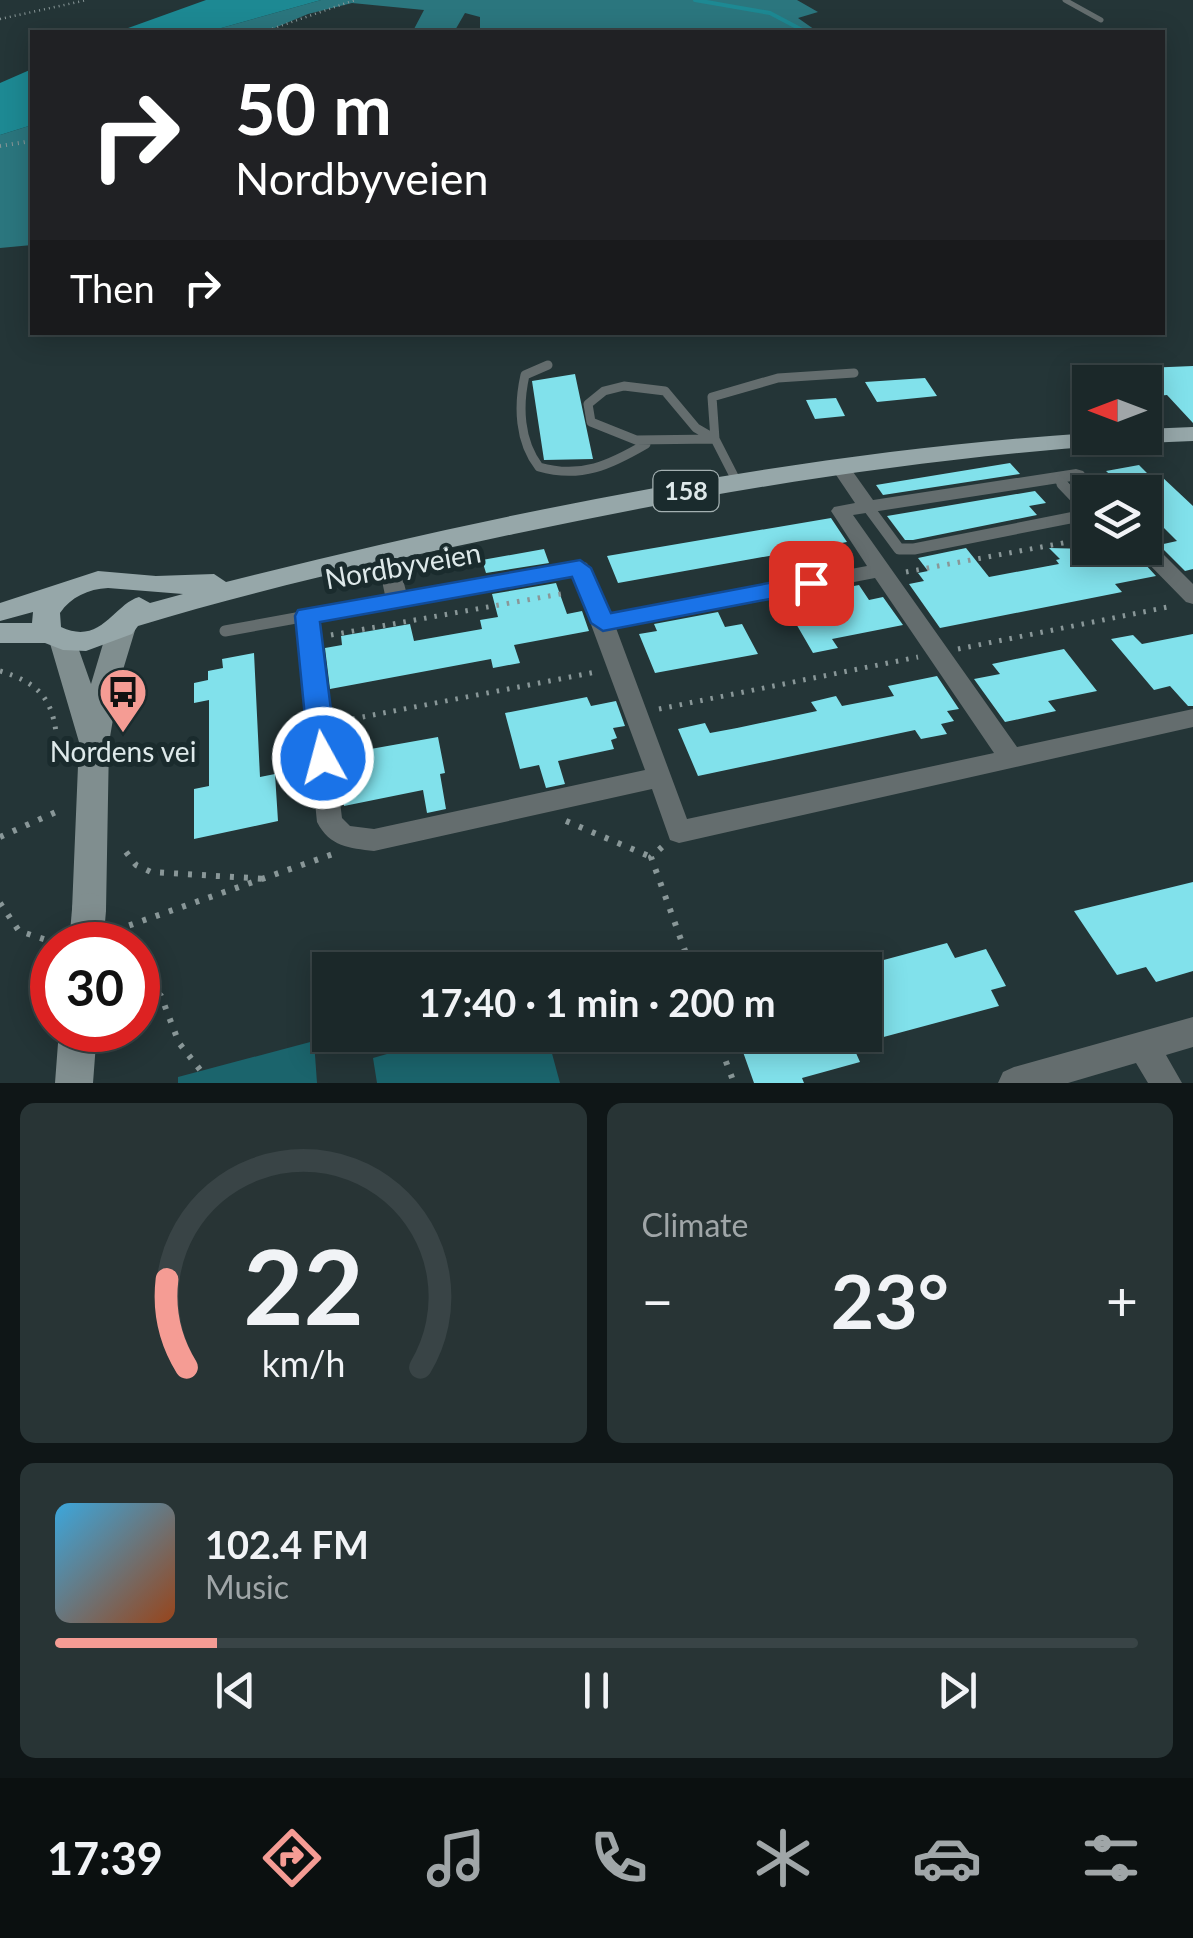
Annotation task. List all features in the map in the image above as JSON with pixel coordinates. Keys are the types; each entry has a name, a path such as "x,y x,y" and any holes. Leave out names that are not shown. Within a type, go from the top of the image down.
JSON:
{"main road":[{"path":"1162,435 1193,434"},
{"name":"Nordbyveien","path":"0,632 100,638 127,622 264,578 737,482 840,466 1072,442"},
{"name":"Nordbyveien","path":"0,612 96,580 130,584 264,578"},
{"path":"127,622 140,603 130,584"},
{"path":"56,636 45,626 46,611 60,595"}],"street":[{"path":"840,466 868,507"},
{"path":"1010,757 841,511 1072,476"},
{"path":"386,553 397,600"},
{"path":"1162,565 1193,597"},
{"name":"Nordbyveien","path":"308,627 397,600 580,568 589,589"},
{"path":"603,623 882,573"},
{"path":"589,589 679,832 1193,718"},
{"path":"87,922 94,743 105,683 127,622"},
{"path":"308,627 330,822 343,836 374,840 660,776"},
{"path":"56,636 94,743"},
{"path":"1014,1083 1193,1032"},
{"path":"1143,1047 1166,1083"},
{"path":"74,1083 76,1052"}],"lane":[{"path":"1065,0 1101,20"},
{"path":"548,364 525,374 521,386 526,446 539,467 563,474 590,474 647,443"},
{"path":"737,482 715,439 712,396 804,374 854,373"},
{"path":"613,387 653,388 673,396 678,410 696,428 715,439 647,443 622,439 592,422 588,404 598,392 613,387"},
{"path":"868,507 899,549 914,549 1085,515 1087,510 1058,478"},
{"path":"225,631 308,627"}],"path":[{"path":"0,19 87,0"},
{"path":"268,30 355,0"},
{"path":"0,146 30,140"},
{"path":"882,573 1072,541"},
{"path":"308,627 589,589"},
{"path":"319,725 619,667"},
{"path":"0,671 39,686 53,710 56,732"},
{"path":"530,805 651,857 685,952"},
{"path":"0,837 56,812"},
{"path":"651,857 679,832"},
{"path":"122,922 269,880 325,860 356,840"},
{"path":"126,852 138,866 164,876 242,872 269,880"},
{"path":"0,903 10,921 30,937"},
{"path":"160,992 168,1003 178,1041 201,1071"},
{"path":"722,1052 734,1083"}],"shaded area":[{"path":"206,0 321,0 214,30 123,30"},
{"path":"321,0 797,0 818,12 798,18 815,30 480,30 480,17 465,13 455,30 415,30 424,10 352,3 308,14 270,30 214,30"},
{"path":"30,70 30,126 0,135 0,83"},
{"path":"30,126 30,245 0,248 0,135"},
{"path":"312,1042 317,1083 178,1083 178,1077"},
{"path":"394,1052 552,1052 560,1083 377,1083 373,1058"}],"building":[{"path":"1193,366 1193,423 1167,395 1162,395 1162,367"},
{"path":"575,374 593,459 544,460 532,381"},
{"path":"925,378 937,396 877,402 865,382"},
{"path":"836,398 845,416 815,419 806,400"},
{"path":"1010,463 1020,474 883,495 876,485"},
{"path":"1139,465 1149,475 1110,475 1106,471"},
{"path":"1162,477 1193,506 1193,569 1185,571 1162,548 1162,544 1177,541 1162,526"},
{"path":"1035,491 1046,503 1029,506 1037,515 913,540 905,540 887,516"},
{"path":"831,518 847,542 618,583 607,556"},
{"path":"966,548 989,577 1059,564 1056,560 1060,559 1049,548 1072,549 1072,565 1146,565 1156,576 1115,584 1122,592 940,628 909,584 924,581 918,573 928,571 918,558"},
{"path":"544,549 549,563 486,573 482,560"},
{"path":"556,583 567,614 582,611 589,631 514,645 520,663 493,668 491,659 330,689 325,648 342,645 341,636 410,624 414,641 482,629 480,620 498,617 492,594"},
{"path":"859,585 869,600 883,597 903,625 832,639 838,648 813,653 791,615 805,609 798,597"},
{"path":"718,612 725,627 742,624 758,654 655,673 639,634 657,631 654,624"},
{"path":"1193,634 1193,706 1188,706 1170,686 1154,690 1111,639 1133,635 1142,644"},
{"path":"1064,649 1097,691 1048,701 1056,711 1005,722 974,679 1000,674 992,664"},
{"path":"254,653 260,777 275,774 278,821 194,839 194,789 209,786 209,700 194,703 194,683 208,680 208,671 223,668 222,659"},
{"path":"937,676 959,709 947,711 954,721 941,724 947,734 921,739 915,730 698,776 678,729 705,723 710,733 817,711 811,702 836,696 842,706 894,696 888,686"},
{"path":"587,697 591,706 616,701 625,726 613,728 617,738 611,740 614,749 558,761 565,784 546,788 539,765 520,769 505,713"},
{"path":"438,737 446,809 427,813 423,790 344,806 337,745 364,740 365,750"},
{"path":"1193,882 1193,971 1156,982 1146,967 1117,975 1074,911"},
{"path":"947,943 955,958 986,949 1006,986 991,990 999,1006 882,1037 882,960"},
{"path":"743,1052 856,1052 860,1062 802,1078 804,1083 754,1083"}],"waterway":[{"path":"695,0 770,13 802,30"}],"place":[{"name":"Nordens vei","path":"123,734"}],"route":[{"path":"323,758 307,616 580,568 603,623 811,583"}]}
